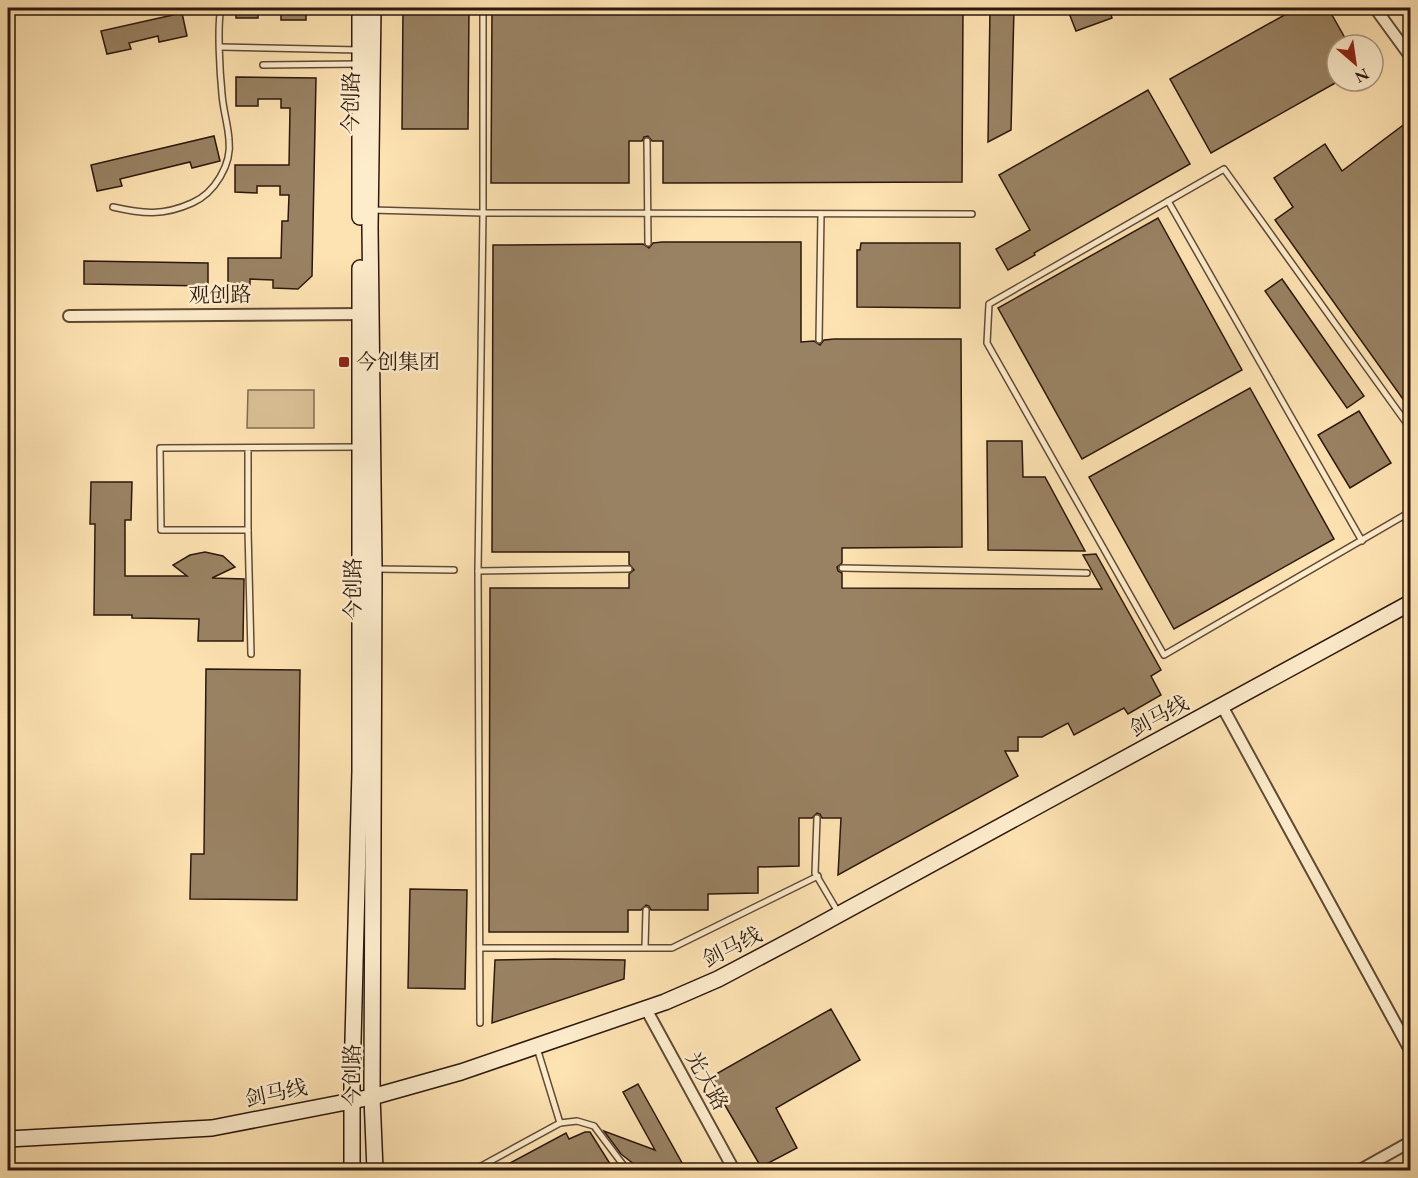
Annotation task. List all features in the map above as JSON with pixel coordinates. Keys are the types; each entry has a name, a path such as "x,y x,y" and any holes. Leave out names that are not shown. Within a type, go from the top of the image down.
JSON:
{"main road":[{"name":"今创路","path":"360,8 365,314 374,569 372,1097 375,1170"},
{"name":"今创路","path":"365,210 373,8"},
{"name":"今创路","path":"352,1170 360,771 359,447 365,314"},
{"name":"剑马线","path":"8,1139 212,1128 352,1099 372,1097 461,1071 646,1009 718,979 1410,603"}],"street":[{"path":"1375,8 1410,56"},
{"name":"观创路","path":"69,316 365,314"},
{"path":"1222,706 1410,1050"},
{"name":"光大路","path":"646,1009 734,1170"},
{"path":"1360,1170 1410,1142"}],"lane":[{"path":"113,207 142,214 175,211 199,200 215,184 226,165 230,142 222,94 221,8"},
{"path":"480,1023 478,571 483,213 483,8"},
{"path":"221,47 360,57"},
{"path":"263,65 360,57"},
{"path":"647,141 648,243"},
{"path":"1410,428 1224,169 989,304 987,344 1164,654 1410,512"},
{"path":"1168,201 1362,541"},
{"path":"365,210 483,213 972,214"},
{"path":"819,340 821,214"},
{"path":"248,530 161,530 160,448 359,447"},
{"path":"248,449 251,654"},
{"path":"1404,516 1410,528"},
{"path":"842,568 1087,573"},
{"path":"374,569 454,570"},
{"path":"478,571 629,569"},
{"path":"817,818 815,873 839,914"},
{"path":"480,948 672,948 818,876"},
{"path":"645,947 646,910"},
{"path":"537,1046 560,1123"},
{"path":"474,1170 560,1123 577,1121 594,1126 627,1170"}],"shaded area":[{"path":"248,390 314,390 314,428 247,428"}],"building":[{"path":"236,8 258,8 258,18 236,18"},
{"path":"281,8 306,8 306,20 281,20"},
{"path":"403,8 469,8 468,129 402,129"},
{"path":"492,8 963,8 962,182 663,183 663,141 652,141 648,136 642,141 629,141 629,183 491,183"},
{"path":"990,8 1014,8 1011,130 988,142"},
{"path":"1067,8 1109,8 1112,18 1076,31"},
{"path":"1297,8 1328,8 1342,33 1325,33 1325,89 1211,153 1170,79"},
{"path":"182,13 187,36 159,42 158,36 129,43 131,49 107,54 101,31"},
{"path":"236,77 316,78 312,276 298,289 273,288 273,280 250,279 250,286 228,286 228,258 281,258 282,221 288,221 289,195 280,195 280,186 257,186 257,193 235,192 235,165 289,165 290,108 281,108 281,99 258,99 258,106 236,106"},
{"path":"1148,90 1190,164 1008,270 996,249 1030,230 999,175"},
{"path":"1410,120 1410,409 1275,220 1293,207 1274,178 1325,144 1342,171"},
{"path":"214,136 220,161 192,168 190,162 120,179 122,186 97,191 91,165"},
{"path":"1158,218 1242,370 1082,459 998,308"},
{"path":"801,242 801,342 814,341 820,345 824,340 834,339 961,339 962,547 842,548 842,563 837,567 842,573 842,588 1102,589 1083,555 1096,554 1161,670 1151,676 1161,695 1128,714 1124,708 1074,735 1068,723 1042,737 1018,737 1018,751 1005,751 1018,776 838,875 841,818 822,818 817,813 812,818 799,818 799,866 758,867 758,893 708,894 708,910 651,910 646,905 641,910 628,910 628,932 489,932 490,588 629,588 629,574 634,570 629,564 629,552 492,552 493,245 643,244 649,248 653,243"},
{"path":"861,243 960,243 960,308 857,307 857,250 860,250"},
{"path":"84,261 208,263 208,286 84,284"},
{"path":"1282,279 1364,396 1347,408 1265,291"},
{"path":"1250,388 1334,539 1174,629 1089,477"},
{"path":"1359,411 1391,463 1350,488 1318,435"},
{"path":"987,441 1022,441 1023,477 1045,477 1085,551 988,550"},
{"path":"91,482 132,482 131,520 125,520 125,576 187,576 173,565 190,555 205,552 223,556 235,567 212,578 244,579 243,641 198,641 199,619 94,615 95,524 90,524"},
{"path":"206,669 300,670 297,900 190,899 191,854 204,854"},
{"path":"410,889 467,890 465,989 408,988"},
{"path":"495,960 625,960 624,979 492,1023"},
{"path":"831,1009 860,1060 776,1108 797,1148 761,1167 709,1078"},
{"path":"638,1084 686,1170 637,1170 635,1165 621,1154 604,1131 655,1150 623,1092"},
{"path":"590,1132 614,1170 497,1170 566,1133 569,1139"}],"place":[{"name":"今创集团","path":"344,362"}]}
